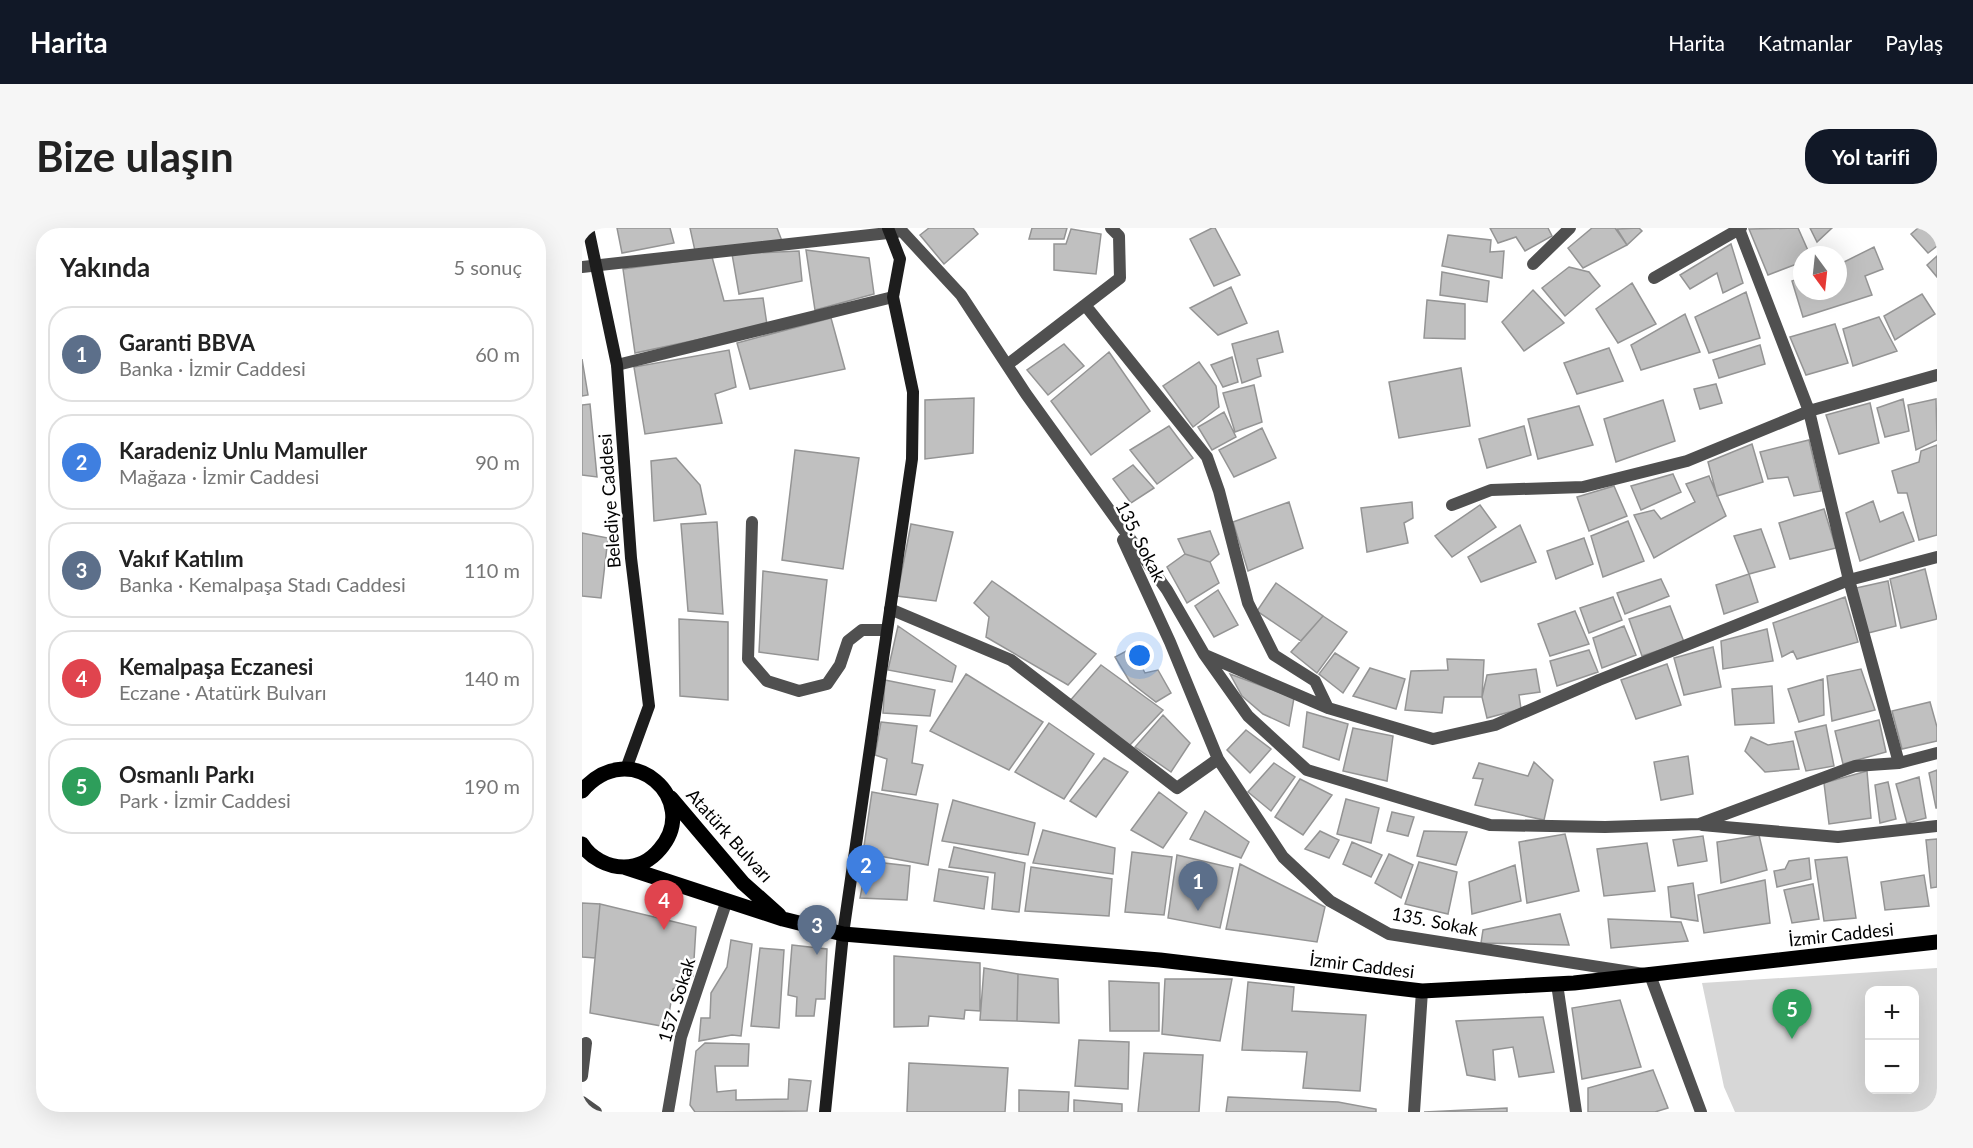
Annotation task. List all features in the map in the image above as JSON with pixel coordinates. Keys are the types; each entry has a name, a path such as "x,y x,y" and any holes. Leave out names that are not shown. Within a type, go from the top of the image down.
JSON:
{"main road":[{"name":"Belediye Caddesi","path":"588,228 617,365 631,558 649,706 626,769"},
{"path":"825,1112 843,934 912,459 913,392 893,297 900,259 894,230"},
{"path":"585,785 608,772 626,769 644,773 659,784 668,797 673,813 671,829 665,844 654,856 640,864 624,867"},
{"name":"Atatürk Bulvarı","path":"659,784 743,883 783,919"},
{"path":"582,844 589,858"},
{"name":"Atatürk Bulvarı","path":"589,858 624,867 783,919"},
{"name":"İzmir Caddesi","path":"783,919 843,934 1160,960 1422,992 1557,984 1650,975 1937,942"}],"street":[{"path":"1007,365 1120,278 1119,236 1111,228"},
{"path":"1533,264 1570,228"},
{"path":"1654,278 1740,228 1809,411 1849,580 1899,763"},
{"path":"582,267 894,230 962,295 1007,365 1167,590 1204,654 1248,716 1307,771 1490,825 1605,827 1699,824 1838,837 1937,826"},
{"path":"617,365 893,297"},
{"path":"1085,305 1208,457 1248,603 1274,655 1315,681 1328,708"},
{"path":"1452,505 1491,490 1583,487 1687,461 1809,411 1937,375"},
{"name":"135. Sokak","path":"1097,494 1134,562 1218,759 1283,857 1330,901 1389,934 1650,975"},
{"path":"752,522 748,658 767,681 799,692 827,684 840,665 848,641 862,630 887,630"},
{"path":"1204,654 1328,708 1433,739 1495,725 1599,680 1849,580 1937,557"},
{"path":"890,609 1011,660 1177,788 1218,759"},
{"path":"1699,824 1855,766 1899,763 1937,753"},
{"name":"157. Sokak","path":"668,1112 681,1037 727,900"},
{"path":"1650,975 1701,1112"},
{"path":"1557,984 1576,1112"},
{"path":"1414,1112 1422,992"},
{"path":"582,1076 586,1043"},
{"path":"582,1102 596,1112"}],"shaded area":[{"path":"1937,968 1937,1112 1735,1112 1724,1087 1702,983"}],"building":[{"path":"617,228 670,228 674,243 622,253"},
{"path":"690,228 777,228 782,241 695,251"},
{"path":"929,228 973,228 978,234 944,264 920,235"},
{"path":"1032,228 1067,228 1064,239 1029,239"},
{"path":"1215,228 1240,275 1214,286 1190,239"},
{"path":"1490,228 1548,228 1552,236 1525,251 1516,237 1498,243"},
{"path":"1592,228 1615,228 1627,245 1583,268 1568,248"},
{"path":"1639,228 1642,231 1627,245 1617,229"},
{"path":"1798,228 1806,246 1793,246 1793,265 1768,275 1749,229"},
{"path":"1810,228 1832,228 1817,242"},
{"path":"1918,228 1937,228 1937,246 1928,253 1911,234"},
{"path":"1071,229 1101,234 1096,274 1054,270 1054,244 1066,244"},
{"path":"1448,235 1491,240 1490,252 1504,251 1502,278 1442,266"},
{"path":"1731,244 1743,283 1723,293 1717,273 1690,289 1680,275"},
{"path":"1874,247 1883,269 1865,276 1872,295 1803,317 1798,300 1847,300 1847,260"},
{"path":"806,250 869,258 874,294 815,310"},
{"path":"799,251 802,281 739,294 732,254"},
{"path":"1937,256 1937,277 1927,265"},
{"path":"712,257 724,301 763,298 767,325 635,353 623,269"},
{"path":"1569,267 1589,272 1600,286 1565,316 1542,288"},
{"path":"1442,272 1489,281 1487,302 1440,295"},
{"path":"1632,283 1656,324 1618,343 1596,309"},
{"path":"1231,287 1247,323 1218,335 1190,308"},
{"path":"1533,290 1564,323 1524,351 1502,322"},
{"path":"1746,292 1760,338 1709,353 1695,317"},
{"path":"1922,294 1935,314 1895,340 1884,316"},
{"path":"1427,300 1465,304 1465,339 1424,338"},
{"path":"1685,314 1700,352 1641,370 1631,345"},
{"path":"1879,317 1897,351 1853,366 1843,329"},
{"path":"831,318 845,369 750,389 737,343"},
{"path":"1835,324 1848,363 1806,375 1790,337"},
{"path":"1278,331 1283,352 1257,359 1261,376 1242,383 1232,344"},
{"path":"1064,344 1084,366 1048,395 1027,370"},
{"path":"1760,345 1765,364 1719,378 1713,360"},
{"path":"1609,348 1623,381 1577,394 1564,363"},
{"path":"729,350 736,387 715,394 722,423 645,434 634,367"},
{"path":"1109,352 1150,411 1091,455 1051,401"},
{"path":"1232,357 1238,382 1223,387 1211,365"},
{"path":"582,359 588,395 582,396"},
{"path":"1199,362 1216,386 1219,407 1193,427 1163,386"},
{"path":"1461,368 1470,426 1399,438 1389,382"},
{"path":"1716,384 1722,403 1700,409 1694,389"},
{"path":"1254,385 1262,422 1235,432 1223,393"},
{"path":"974,398 973,453 925,459 925,400"},
{"path":"1903,399 1909,431 1885,437 1877,408"},
{"path":"1936,399 1937,440 1916,450 1908,405"},
{"path":"1663,400 1675,441 1616,462 1604,419"},
{"path":"1870,403 1879,443 1839,454 1826,415"},
{"path":"590,404 597,477 582,475 582,405"},
{"path":"1579,406 1593,445 1538,459 1528,419"},
{"path":"1224,412 1236,437 1212,450 1198,427"},
{"path":"1169,426 1193,458 1157,484 1130,450"},
{"path":"1524,426 1531,455 1487,468 1479,439"},
{"path":"1262,428 1276,458 1234,477 1219,450"},
{"path":"1809,440 1821,491 1794,496 1788,477 1768,479 1760,452"},
{"path":"1752,444 1763,482 1717,496 1708,462"},
{"path":"1937,445 1937,535 1919,540 1907,493 1898,493 1892,471 1919,462 1921,451"},
{"path":"795,450 859,458 843,569 782,560"},
{"path":"676,458 700,485 706,514 654,521 651,461"},
{"path":"1133,465 1154,488 1131,503 1113,479"},
{"path":"1673,474 1681,492 1641,510 1631,486"},
{"path":"1709,476 1726,516 1654,558 1634,515 1654,510 1661,519 1695,502 1686,484"},
{"path":"1614,486 1627,516 1589,531 1577,497"},
{"path":"1873,501 1880,522 1903,512 1914,541 1860,561 1846,513"},
{"path":"1289,502 1303,548 1248,571 1233,522"},
{"path":"1412,502 1413,518 1404,523 1408,543 1367,552 1361,508"},
{"path":"1480,505 1496,527 1452,557 1435,536"},
{"path":"1824,509 1836,548 1790,559 1779,523"},
{"path":"1628,521 1644,561 1603,577 1591,536"},
{"path":"717,522 723,614 688,611 681,524"},
{"path":"911,524 953,532 936,601 897,596"},
{"path":"1520,525 1536,562 1481,582 1468,557"},
{"path":"1761,529 1775,567 1749,574 1734,536"},
{"path":"1210,531 1219,554 1210,562 1185,554 1178,539"},
{"path":"582,533 608,538 601,598 582,596"},
{"path":"1584,538 1593,564 1556,579 1547,551"},
{"path":"1185,554 1210,562 1219,583 1187,603 1167,567"},
{"path":"1925,569 1937,619 1901,628 1890,579"},
{"path":"763,571 827,580 818,660 759,652"},
{"path":"1749,574 1758,602 1724,614 1716,585"},
{"path":"1661,579 1669,596 1625,614 1617,593"},
{"path":"992,581 1096,654 1068,685 986,637 989,617 974,603"},
{"path":"1888,581 1896,626 1868,633 1856,588"},
{"path":"1276,583 1323,616 1301,641 1257,611"},
{"path":"1218,590 1238,625 1214,637 1195,606"},
{"path":"1613,597 1622,620 1589,633 1580,608"},
{"path":"1845,597 1858,642 1797,659 1793,651 1782,657 1773,623"},
{"path":"1670,606 1684,642 1642,656 1629,619"},
{"path":"1575,611 1589,644 1550,656 1538,624"},
{"path":"1323,616 1347,632 1317,673 1291,652"},
{"path":"679,619 728,622 728,700 680,696"},
{"path":"898,626 956,666 952,682 888,670"},
{"path":"1624,626 1636,655 1602,668 1593,638"},
{"path":"1767,629 1773,661 1723,669 1721,641"},
{"path":"1713,647 1721,687 1684,695 1674,658"},
{"path":"1132,648 1145,673 1158,670 1171,693 1156,702 1130,682 1115,657"},
{"path":"1589,650 1598,672 1557,686 1550,661"},
{"path":"1335,653 1359,668 1343,693 1319,674"},
{"path":"1447,659 1484,660 1482,697 1444,697 1442,713 1405,710 1411,671 1448,670"},
{"path":"1667,664 1681,705 1636,719 1621,680"},
{"path":"1101,665 1163,710 1129,746 1068,703"},
{"path":"1370,668 1405,679 1396,709 1353,696"},
{"path":"1536,669 1540,692 1519,695 1521,709 1487,718 1482,697 1487,675"},
{"path":"1861,669 1875,710 1832,721 1827,676"},
{"path":"966,674 1043,722 1009,770 930,731"},
{"path":"1230,674 1294,698 1289,726 1263,714 1242,696"},
{"path":"1823,679 1824,715 1799,722 1788,689"},
{"path":"885,680 935,690 930,716 883,713"},
{"path":"1772,686 1774,723 1735,725 1732,689"},
{"path":"1930,702 1937,727 1937,741 1902,749 1892,711"},
{"path":"1307,712 1348,724 1339,760 1303,747"},
{"path":"1163,715 1190,743 1171,772 1135,747"},
{"path":"1879,720 1886,752 1843,764 1835,731"},
{"path":"881,722 917,726 912,763 923,765 916,795 882,790 887,759 875,755"},
{"path":"1049,723 1094,754 1064,799 1015,772"},
{"path":"1826,725 1834,766 1806,771 1795,732"},
{"path":"1353,728 1393,736 1387,781 1343,771"},
{"path":"1246,730 1271,749 1250,773 1227,750"},
{"path":"1751,737 1768,745 1793,741 1799,769 1765,772 1745,751"},
{"path":"1688,756 1693,794 1661,800 1654,762"},
{"path":"1104,758 1128,772 1096,817 1070,801"},
{"path":"1534,762 1553,780 1544,820 1475,805 1483,779 1473,778 1479,763 1528,776"},
{"path":"1274,763 1295,777 1271,811 1248,792"},
{"path":"1937,770 1937,808 1936,808 1929,773"},
{"path":"1867,771 1871,818 1829,824 1824,783"},
{"path":"1919,777 1926,818 1907,823 1896,784"},
{"path":"1300,779 1332,795 1303,835 1275,817"},
{"path":"1888,782 1896,819 1880,823 1875,785"},
{"path":"872,792 938,804 928,865 863,853"},
{"path":"1159,792 1187,813 1163,848 1131,830"},
{"path":"1346,799 1379,808 1371,843 1337,834"},
{"path":"953,800 1035,823 1028,855 942,841"},
{"path":"1205,811 1249,842 1241,858 1190,839"},
{"path":"1392,812 1414,817 1408,836 1387,831"},
{"path":"1043,830 1115,848 1113,874 1033,863"},
{"path":"1320,831 1339,840 1329,858 1305,849"},
{"path":"1424,831 1467,832 1456,865 1417,856"},
{"path":"1565,834 1579,891 1527,903 1519,842"},
{"path":"1759,835 1767,870 1721,883 1717,842"},
{"path":"1703,836 1707,861 1678,866 1673,840"},
{"path":"1937,839 1937,887 1931,888 1926,840"},
{"path":"1352,842 1382,855 1371,877 1343,864"},
{"path":"1647,843 1655,891 1604,896 1597,849"},
{"path":"954,847 1025,863 1019,912 992,909 995,873 949,867"},
{"path":"1132,852 1172,857 1164,915 1125,912"},
{"path":"1389,854 1413,865 1401,898 1375,883"},
{"path":"1177,855 1233,868 1220,928 1168,918"},
{"path":"1847,857 1856,918 1824,921 1815,860"},
{"path":"1809,858 1811,879 1777,887 1774,871 1785,869 1789,861"},
{"path":"867,861 910,866 907,900 860,898"},
{"path":"1419,862 1457,872 1448,914 1405,904"},
{"path":"1240,864 1325,907 1317,942 1226,929"},
{"path":"1515,865 1521,901 1472,914 1469,882"},
{"path":"1031,867 1112,879 1109,916 1025,911"},
{"path":"939,869 988,877 984,909 934,901"},
{"path":"1924,875 1929,906 1885,910 1881,882"},
{"path":"1765,880 1770,923 1704,933 1698,895"},
{"path":"1693,883 1698,921 1671,917 1668,887"},
{"path":"1813,884 1819,919 1792,923 1784,890"},
{"path":"582,903 600,904 595,958 582,957"},
{"path":"600,904 696,927 693,976 673,989 667,1027 590,1013"},
{"path":"1560,914 1569,945 1481,943 1483,930"},
{"path":"1608,919 1681,922 1688,941 1611,948"},
{"path":"731,940 752,944 741,1036 732,1035 699,1041 701,1018 710,1018 711,993 727,967"},
{"path":"792,945 827,949 825,999 816,999 814,1016 796,1016 797,997 788,995"},
{"path":"760,948 784,950 779,1028 751,1026"},
{"path":"894,956 980,963 980,1011 965,1010 964,1019 929,1016 928,1026 894,1027"},
{"path":"984,968 1018,974 1017,1021 980,1020"},
{"path":"1018,974 1058,979 1059,1023 1017,1021"},
{"path":"1165,979 1232,979 1220,1041 1162,1034"},
{"path":"1109,981 1159,983 1159,1031 1110,1031"},
{"path":"1248,982 1294,987 1292,1011 1366,1015 1360,1091 1303,1088 1307,1052 1242,1050"},
{"path":"1620,1000 1641,1067 1582,1079 1572,1008"},
{"path":"1543,1017 1554,1072 1519,1077 1513,1047 1493,1050 1495,1080 1467,1075 1456,1021"},
{"path":"1079,1040 1129,1042 1128,1089 1075,1086"},
{"path":"705,1043 749,1044 748,1066 715,1066 717,1092 736,1090 736,1100 788,1099 789,1079 811,1081 807,1111 695,1112 690,1105 696,1051"},
{"path":"1144,1053 1203,1055 1199,1112 1138,1112"},
{"path":"909,1063 1008,1068 1005,1112 907,1112"},
{"path":"1653,1070 1668,1108 1655,1112 1588,1112 1588,1088"},
{"path":"1019,1090 1069,1092 1068,1112 1019,1112"},
{"path":"1228,1097 1338,1102 1376,1109 1376,1112 1226,1112"},
{"path":"1074,1100 1122,1104 1122,1112 1074,1112"},
{"path":"1507,1108 1507,1112 1424,1112"}],"place":[{"name":"Karadeniz Unlu Mamuller","path":"866,895"},
{"name":"Garanti BBVA","path":"1198,911"},
{"name":"Kemalpaşa Eczanesi","path":"664,930"},
{"name":"Vakıf Katılım","path":"817,955"},
{"name":"Osmanlı Parkı","path":"1792,1039"}]}
